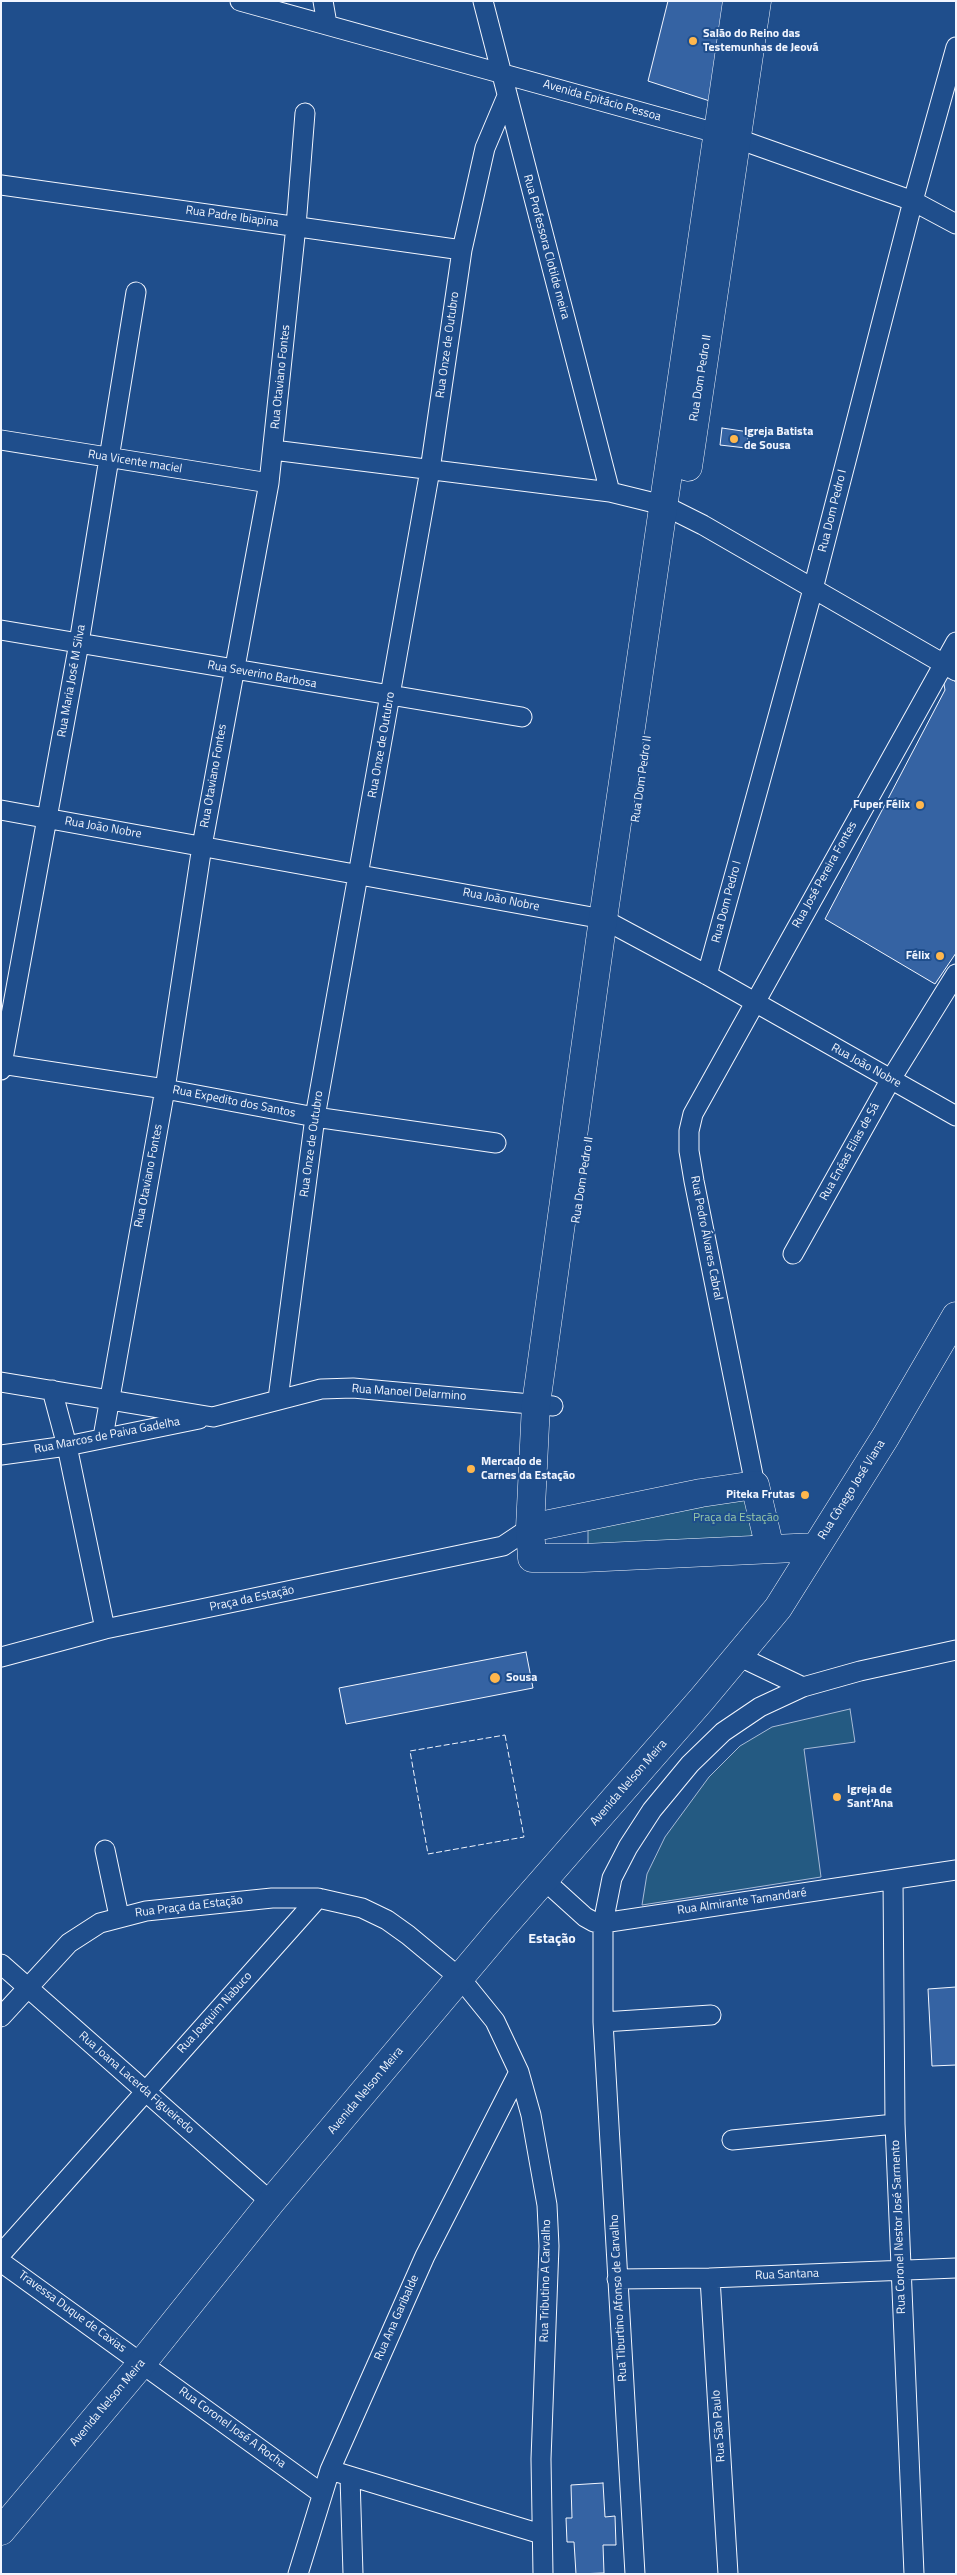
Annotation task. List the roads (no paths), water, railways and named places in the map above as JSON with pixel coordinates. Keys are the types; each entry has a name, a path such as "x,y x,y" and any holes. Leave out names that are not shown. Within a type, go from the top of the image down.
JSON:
{"street":[{"name":"Avenida Epitácio Pessoa","path":"240,1 727,136 913,201 956,224"},
{"path":"323,1 327,24"},
{"name":"Rua Professora Clotilde meira","path":"483,1 610,492"},
{"name":"Rua Dom Pedro II","path":"727,136 737,1"},
{"name":"Rua Dom Pedro II","path":"541,1558 538,1526 544,1405 572,1253 582,1130 727,136 757,1"},
{"name":"Rua Dom Pedro I","path":"707,974 813,589 913,201 956,48"},
{"name":"Rua Onze de Outubro","path":"278,1399 315,1117 430,470 462,250 485,148 507,96"},
{"name":"Rua Otaviano Fontes","path":"103,1437 108,1400 165,1089 202,846 269,483 296,226 305,113"},
{"name":"Rua Padre Ibiapina","path":"1,185 462,250"},
{"name":"Rua Maria José M Silva","path":"2,1066 79,643 136,292"},
{"name":"Rua Vicente maciel","path":"1,440 269,483"},
{"path":"273,450 610,492 672,509 950,667"},
{"name":"Rua Severino Barbosa","path":"1,630 522,717"},
{"name":"Rua José Pereira Fontes","path":"754,1003 950,667 956,642"},
{"name":"Rua João Nobre","path":"1,810 359,873 612,923 707,974 754,1003 956,1116"},
{"name":"Rua Enéas Elias de Sá","path":"793,1254 890,1080 956,974"},
{"name":"Rua Pedro Álvares Cabral","path":"754,1003 693,1114 688,1131 694,1181 755,1486"},
{"name":"Rua Expedito dos Santos","path":"2,1066 165,1089 315,1117 496,1143"},
{"name":"Rua Cônego José Viana","path":"738,1656 785,1600 886,1436 956,1316"},
{"name":"Rua Manoel Delarmino","path":"1,1382 212,1417 321,1389 352,1388 544,1405"},
{"path":"52,1390 67,1446 105,1629"},
{"name":"Rua Marcos de Paiva Gadelha","path":"1,1455 67,1446 103,1437 212,1417"},
{"path":"538,1526 702,1493 755,1486 770,1549"},
{"name":"Praça da Estação","path":"1,1657 105,1629 503,1546 538,1526"},
{"path":"503,1546 541,1558 816,1547"},
{"name":"Rua Tiburtino Afonso de Carvalho","path":"635,2574 603,2022 603,1923 608,1892 619,1863 652,1810 690,1764 723,1732 760,1707 803,1687 860,1671 956,1650"},
{"path":"738,1656 803,1687"},
{"name":"Avenida Nelson Meira","path":"1,2531 142,2363 271,2202 543,1880 738,1656"},
{"path":"105,1850 119,1916"},
{"name":"Rua Almirante Tamandaré","path":"603,1923 956,1870"},
{"path":"543,1880 585,1917 594,1922 603,1923"},
{"name":"Rua Coronel Nestor José Sarmento","path":"893,1880 895,2124 914,2574"},
{"name":"Rua Praça da Estação","path":"1,2017 69,1943 100,1923 119,1916 188,1906 272,1898 318,1898"},
{"path":"318,1898 362,1908 387,1920 431,1953 460,1980"},
{"name":"Rua Joaquim Nabuco","path":"1,2254 318,1898"},
{"name":"Rua Joana Lacerda Figueiredo","path":"1,1964 271,2202"},
{"name":"Rua Tributino A Carvalho","path":"460,1980 495,2021 519,2072 531,2115 540,2163 548,2230 541,2459 543,2574"},
{"path":"603,2022 711,2015"},
{"name":"Rua Ana Garibalde","path":"298,2574 321,2493 330,2470 425,2256 519,2072"},
{"path":"732,2140 895,2124"},
{"name":"Travessa Duque de Caxias","path":"1,2262 142,2363"},
{"name":"Rua Santana","path":"617,2279 710,2278 956,2268"},
{"name":"Rua São Paulo","path":"710,2278 728,2574"},
{"name":"Rua Coronel José A Rocha","path":"142,2363 321,2493"},
{"path":"330,2470 541,2534"},
{"path":"350,2477 353,2574"}],"place":[{"name":"Salão do Reino das Testemunhas de Jeová","path":"693,41"},
{"name":"Igreja Batista de Sousa","path":"734,439"},
{"name":"Fuper Félix","path":"920,805"},
{"name":"Félix","path":"940,956"},
{"name":"Mercado de Carnes da Estação","path":"471,1469"},
{"name":"Piteka Frutas","path":"805,1495"},
{"name":"Sousa","path":"495,1678"},
{"name":"Igreja de Sant'Ana","path":"837,1797"}],"district":[{"name":"Estação","path":"552,1940"}]}
